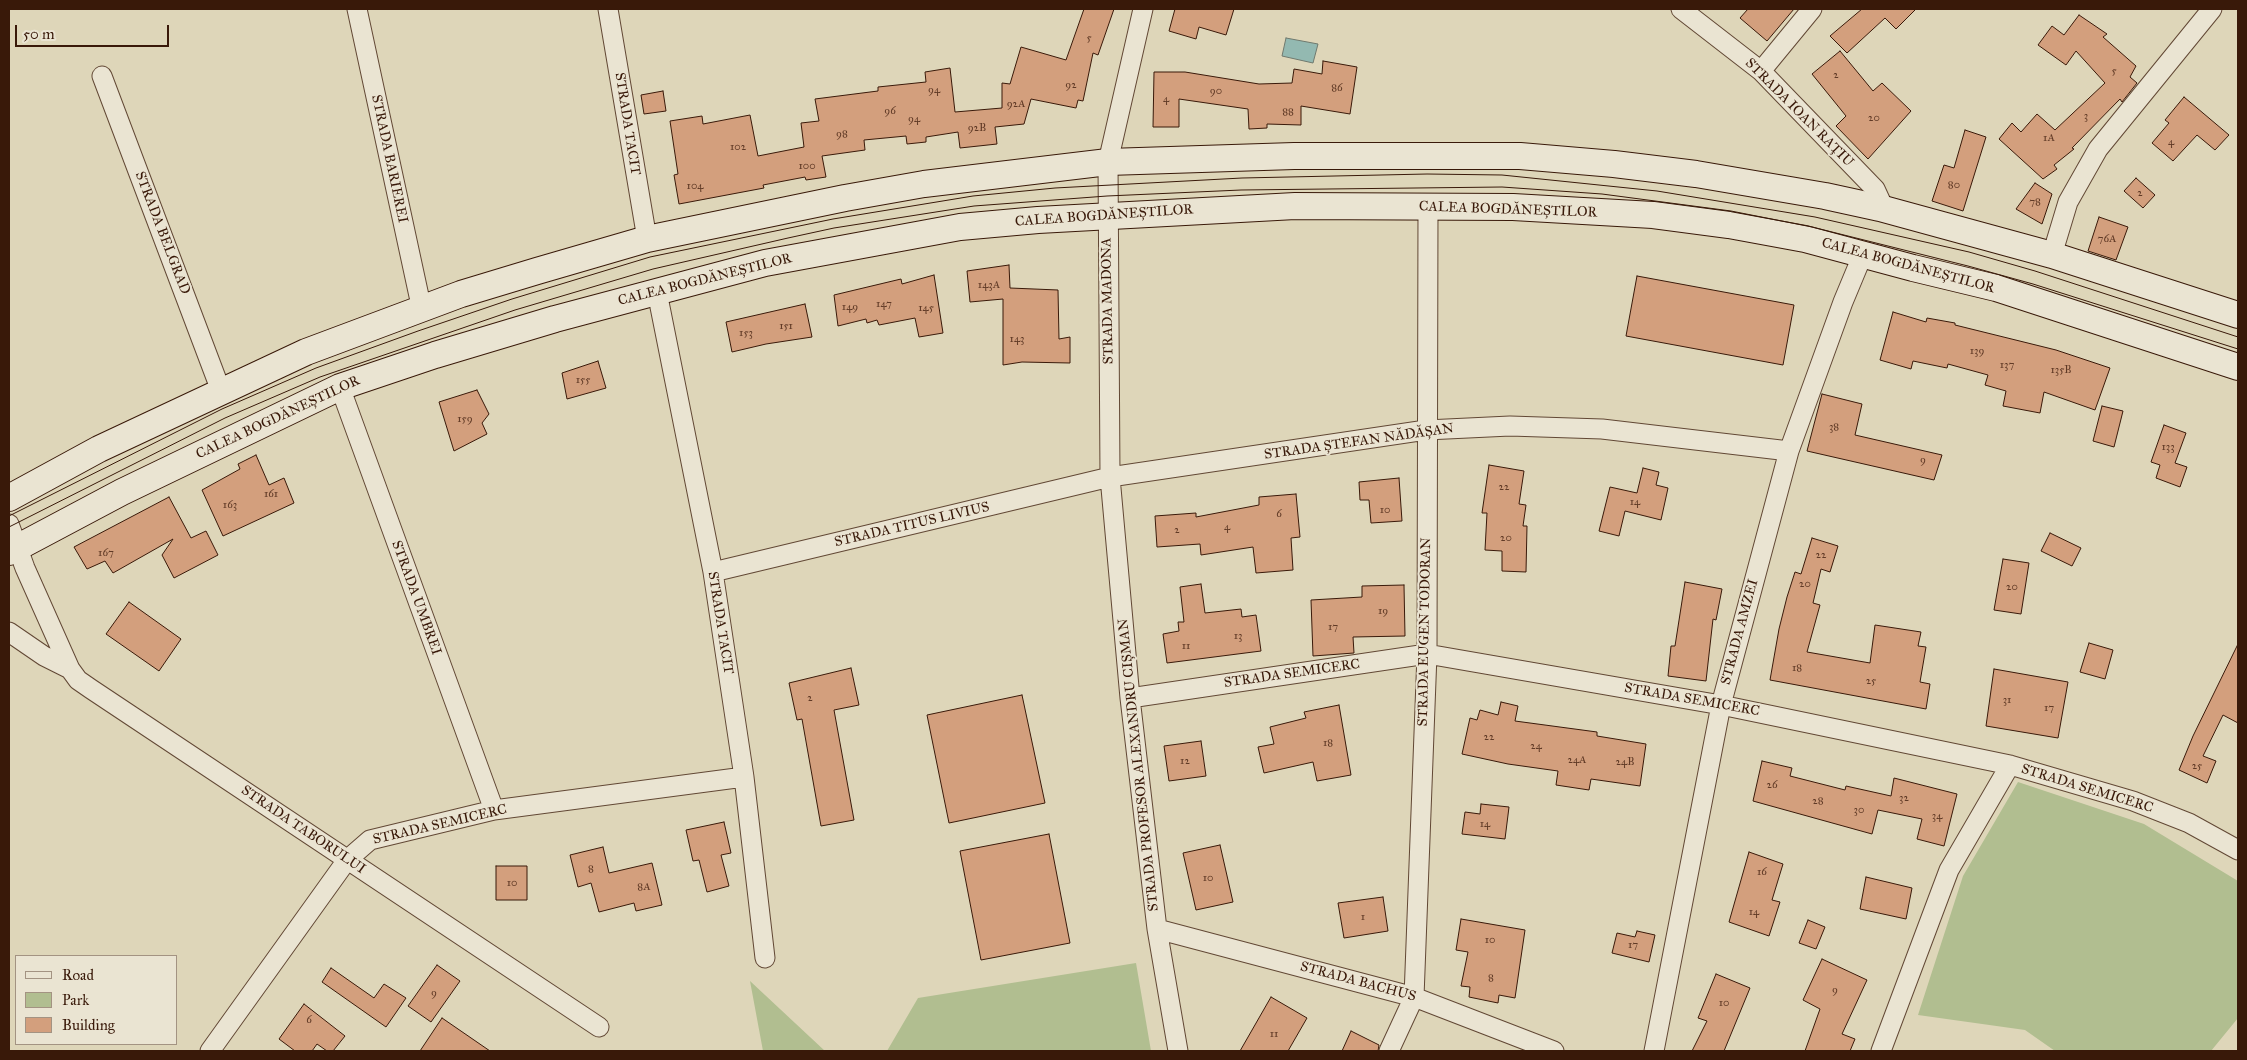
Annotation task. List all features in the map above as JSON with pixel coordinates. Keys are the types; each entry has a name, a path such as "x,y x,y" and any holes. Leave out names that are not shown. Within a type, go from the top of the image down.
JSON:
{"main road":[{"path":"9,498 99,449 306,352 461,294 647,239 924,184 1108,162 1294,156 1520,156 1614,164 1696,174 1825,196 1880,208 2052,255 2238,315"},
{"name":"CALEA BOGDĂNEȘTILOR","path":"12,541 122,492 340,387 488,338 765,263 960,227 1107,216 1295,206 1513,208 1654,216 1729,225 1805,238 1996,288 2238,367"}],"street":[{"name":"STRADA BARIEREI","path":"357,9 422,310"},
{"name":"STRADA TACIT","path":"608,9 647,239"},
{"name":"STRADA MADONA","path":"1110,477 1108,162 1143,9"},
{"name":"STRADA IOAN RAȚIU","path":"1681,9 1761,71 1875,189 1881,202 1880,208"},
{"path":"1761,71 1812,9"},
{"path":"2052,255 2068,202 2098,149 2212,9"},
{"name":"STRADA BELGRAD","path":"102,76 222,391"},
{"name":"STRADA EUGEN TODORAN","path":"1389,1051 1414,996 1427,654 1426,430 1428,207"},
{"name":"STRADA AMZEI","path":"1654,1051 1721,704 1788,451 1843,302 1863,254"},
{"name":"STRADA TACIT","path":"657,292 713,572 744,777 765,958"},
{"name":"STRADA UMBREI","path":"340,387 494,810"},
{"name":"STRADA ȘTEFAN NĂDĂȘAN","path":"1110,477 1426,430 1510,426 1602,429 1788,451"},
{"name":"STRADA TITUS LIVIUS","path":"713,572 1110,477"},
{"name":"STRADA PROFESOR ALEXANDRU CIȘMAN","path":"1110,477 1130,698 1157,929 1178,1051"},
{"path":"12,541 70,669"},
{"name":"STRADA TABORULUI","path":"9,632 44,656 70,669 78,680 91,689 599,1027"},
{"name":"STRADA SEMICERC","path":"1130,698 1427,654 1721,704 2010,765 2133,801 2189,823 2238,850"},
{"path":"1881,1051 1949,870 2010,765"},
{"name":"STRADA SEMICERC","path":"210,1051 346,860 370,840 494,810 744,777"},
{"name":"STRADA BACHUS","path":"1157,929 1414,996 1554,1051"}],"green space":[{"path":"2018,782 2144,824 2238,881 2238,1018 2211,1051 2055,1051 2025,1030 1918,1015 1963,876"},
{"path":"1136,963 1151,1051 887,1051 918,998"},
{"path":"750,981 825,1051 763,1051"}],"water":[{"path":"1286,38 1318,44 1313,63 1282,56"}],"building":[{"path":"1084,9 1114,9 1098,55 1093,53 1083,101 1078,100 1076,108 1031,99 1024,124 995,127 997,144 960,148 958,132 926,137 926,142 907,144 906,136 864,140 865,150 822,156 826,177 806,180 805,177 763,185 764,188 679,204 674,175 678,174 670,121 702,116 703,124 750,115 758,156 804,147 801,123 819,121 815,99 878,91 878,87 926,82 925,72 950,68 955,112 1002,108 1002,83 1010,84 1021,47 1066,60"},
{"path":"1175,9 1234,9 1226,35 1199,27 1196,39 1169,31"},
{"path":"1748,9 1794,9 1767,41 1740,18"},
{"path":"1862,9 1916,9 1896,29 1885,18 1847,53 1830,36"},
{"path":"2079,15 2107,34 2103,37 2136,66 2130,77 2137,83 2122,102 2120,99 2072,148 2074,149 2054,165 2057,169 2043,179 1999,139 2012,123 2021,132 2037,114 2055,130 2105,83 2076,51 2066,65 2038,45 2052,26 2064,35"},
{"path":"1840,51 1873,91 1882,83 1911,111 1868,159 1836,126 1846,116 1812,74"},
{"path":"1323,61 1357,67 1350,114 1301,106 1301,125 1267,124 1267,128 1249,129 1248,109 1179,99 1179,127 1153,127 1154,72 1185,72 1259,84 1292,83 1294,69 1322,74"},
{"path":"663,91 666,111 644,114 641,95"},
{"path":"2184,97 2229,135 2215,150 2197,135 2173,161 2152,143 2169,123 2165,120"},
{"path":"1965,130 1986,137 1963,211 1932,201 1944,165 1954,168"},
{"path":"2136,178 2155,195 2143,208 2124,191"},
{"path":"2035,183 2052,194 2042,224 2016,209"},
{"path":"2099,217 2128,227 2116,260 2088,251"},
{"path":"1009,265 1010,288 1058,290 1059,339 1070,337 1070,363 1022,362 1003,365 1003,299 970,302 967,271"},
{"path":"934,275 943,333 919,337 915,318 879,325 877,320 867,323 866,319 838,326 834,295 901,279 902,284"},
{"path":"1637,276 1794,305 1783,365 1626,336"},
{"path":"805,304 812,337 766,344 732,352 726,322"},
{"path":"1893,312 1926,322 1927,318 1955,323 1955,325 2056,350 2110,368 2095,410 2044,392 2040,413 2003,406 2006,391 1985,385 1988,375 1948,364 1947,368 1913,361 1911,369 1880,360"},
{"path":"598,361 606,388 567,399 562,373"},
{"path":"477,390 489,414 482,423 487,434 454,451 439,402"},
{"path":"1822,394 1862,404 1855,435 1942,455 1934,480 1807,451"},
{"path":"2102,406 2123,411 2114,447 2093,441"},
{"path":"2164,425 2186,433 2175,463 2187,467 2180,487 2156,478 2160,465 2151,462"},
{"path":"256,455 269,485 284,478 294,503 223,536 202,490 240,469 238,464"},
{"path":"1489,465 1524,471 1519,504 1526,505 1523,526 1527,526 1526,572 1502,571 1502,551 1485,550 1487,513 1482,513"},
{"path":"1643,468 1659,472 1656,485 1668,488 1661,520 1625,511 1619,536 1599,531 1610,487 1637,493"},
{"path":"1399,478 1402,521 1371,523 1369,500 1360,500 1359,482"},
{"path":"1296,494 1300,537 1291,538 1293,570 1256,573 1253,547 1201,555 1200,544 1157,547 1155,516 1196,513 1196,517 1259,505 1259,497"},
{"path":"169,497 191,538 206,531 218,555 174,578 162,555 173,539 113,573 105,561 87,569 74,547"},
{"path":"2050,533 2081,548 2072,566 2041,551"},
{"path":"1812,538 1838,546 1830,572 1821,569 1813,603 1820,605 1807,652 1870,663 1875,625 1921,632 1918,646 1926,647 1920,682 1930,684 1926,709 1770,680 1787,597 1795,572 1801,574"},
{"path":"2003,559 2029,563 2021,614 1994,610"},
{"path":"1685,582 1722,589 1716,620 1713,619 1706,681 1668,676 1671,646 1675,646"},
{"path":"1201,584 1205,613 1241,609 1242,617 1256,615 1261,651 1167,663 1163,634 1179,631 1178,622 1184,622 1180,587"},
{"path":"1404,585 1405,636 1353,637 1354,653 1313,656 1311,600 1362,597 1362,586"},
{"path":"129,602 181,639 159,671 106,634"},
{"path":"2089,643 2113,650 2105,679 2080,672"},
{"path":"2238,644 2238,723 2223,715 2203,756 2216,761 2207,783 2179,770 2193,736"},
{"path":"851,668 859,705 834,710 854,820 821,826 802,719 797,720 789,683"},
{"path":"1994,669 2068,682 2058,738 1986,726"},
{"path":"1022,695 1045,803 949,823 927,715"},
{"path":"1501,702 1518,706 1515,721 1597,732 1597,736 1646,744 1640,786 1591,779 1589,790 1556,785 1558,771 1508,764 1462,754 1470,718 1477,720 1480,710 1498,715"},
{"path":"1339,705 1351,775 1317,781 1313,762 1264,773 1258,747 1274,744 1270,727 1306,718 1304,712"},
{"path":"1201,741 1206,776 1169,781 1164,746"},
{"path":"1762,761 1792,768 1790,776 1845,790 1846,786 1891,796 1894,778 1957,794 1944,846 1917,839 1922,819 1878,810 1872,834 1753,801"},
{"path":"1481,804 1509,807 1505,839 1462,834 1465,812 1480,814"},
{"path":"724,822 731,853 721,855 729,886 707,892 699,860 693,861 686,830"},
{"path":"1049,834 1070,943 981,960 960,851"},
{"path":"1220,845 1233,902 1196,910 1183,853"},
{"path":"603,847 609,873 652,863 662,905 636,911 634,903 599,912 591,883 578,887 570,855"},
{"path":"1749,852 1783,864 1772,900 1780,902 1769,936 1729,922"},
{"path":"496,866 527,866 527,900 496,900"},
{"path":"1866,877 1912,888 1906,919 1860,909"},
{"path":"1383,897 1388,931 1344,938 1338,903"},
{"path":"1461,919 1525,930 1515,998 1499,995 1498,1003 1469,997 1470,987 1461,986 1468,952 1456,950"},
{"path":"1808,920 1825,927 1816,949 1799,943"},
{"path":"1637,931 1655,935 1649,962 1612,953 1617,933 1635,937"},
{"path":"1822,959 1867,980 1842,1034 1855,1039 1850,1051 1805,1051 1820,1009 1803,1000"},
{"path":"437,965 460,981 431,1022 408,1006"},
{"path":"331,968 374,998 384,984 406,998 386,1027 322,982"},
{"path":"1716,974 1750,988 1724,1051 1692,1051 1707,1021 1698,1018"},
{"path":"1271,997 1307,1018 1288,1051 1240,1051"},
{"path":"304,1004 345,1036 333,1051 327,1051 317,1044 312,1051 295,1051 279,1039"},
{"path":"442,1018 490,1051 420,1051"},
{"path":"1351,1031 1379,1045 1378,1051 1342,1051"}],"tram line":[{"path":"9,516 222,409 316,368 512,299 650,257 833,219 973,196 1055,188 1242,178 1427,174 1502,175 1657,191 1815,217 1969,252 2035,271 2238,337"},
{"path":"9,527 225,418 320,377 515,310 653,269 788,238 834,228 974,206 1107,196 1241,190 1502,187 1602,194 1731,211 1812,227 2033,284 2238,349"}]}
